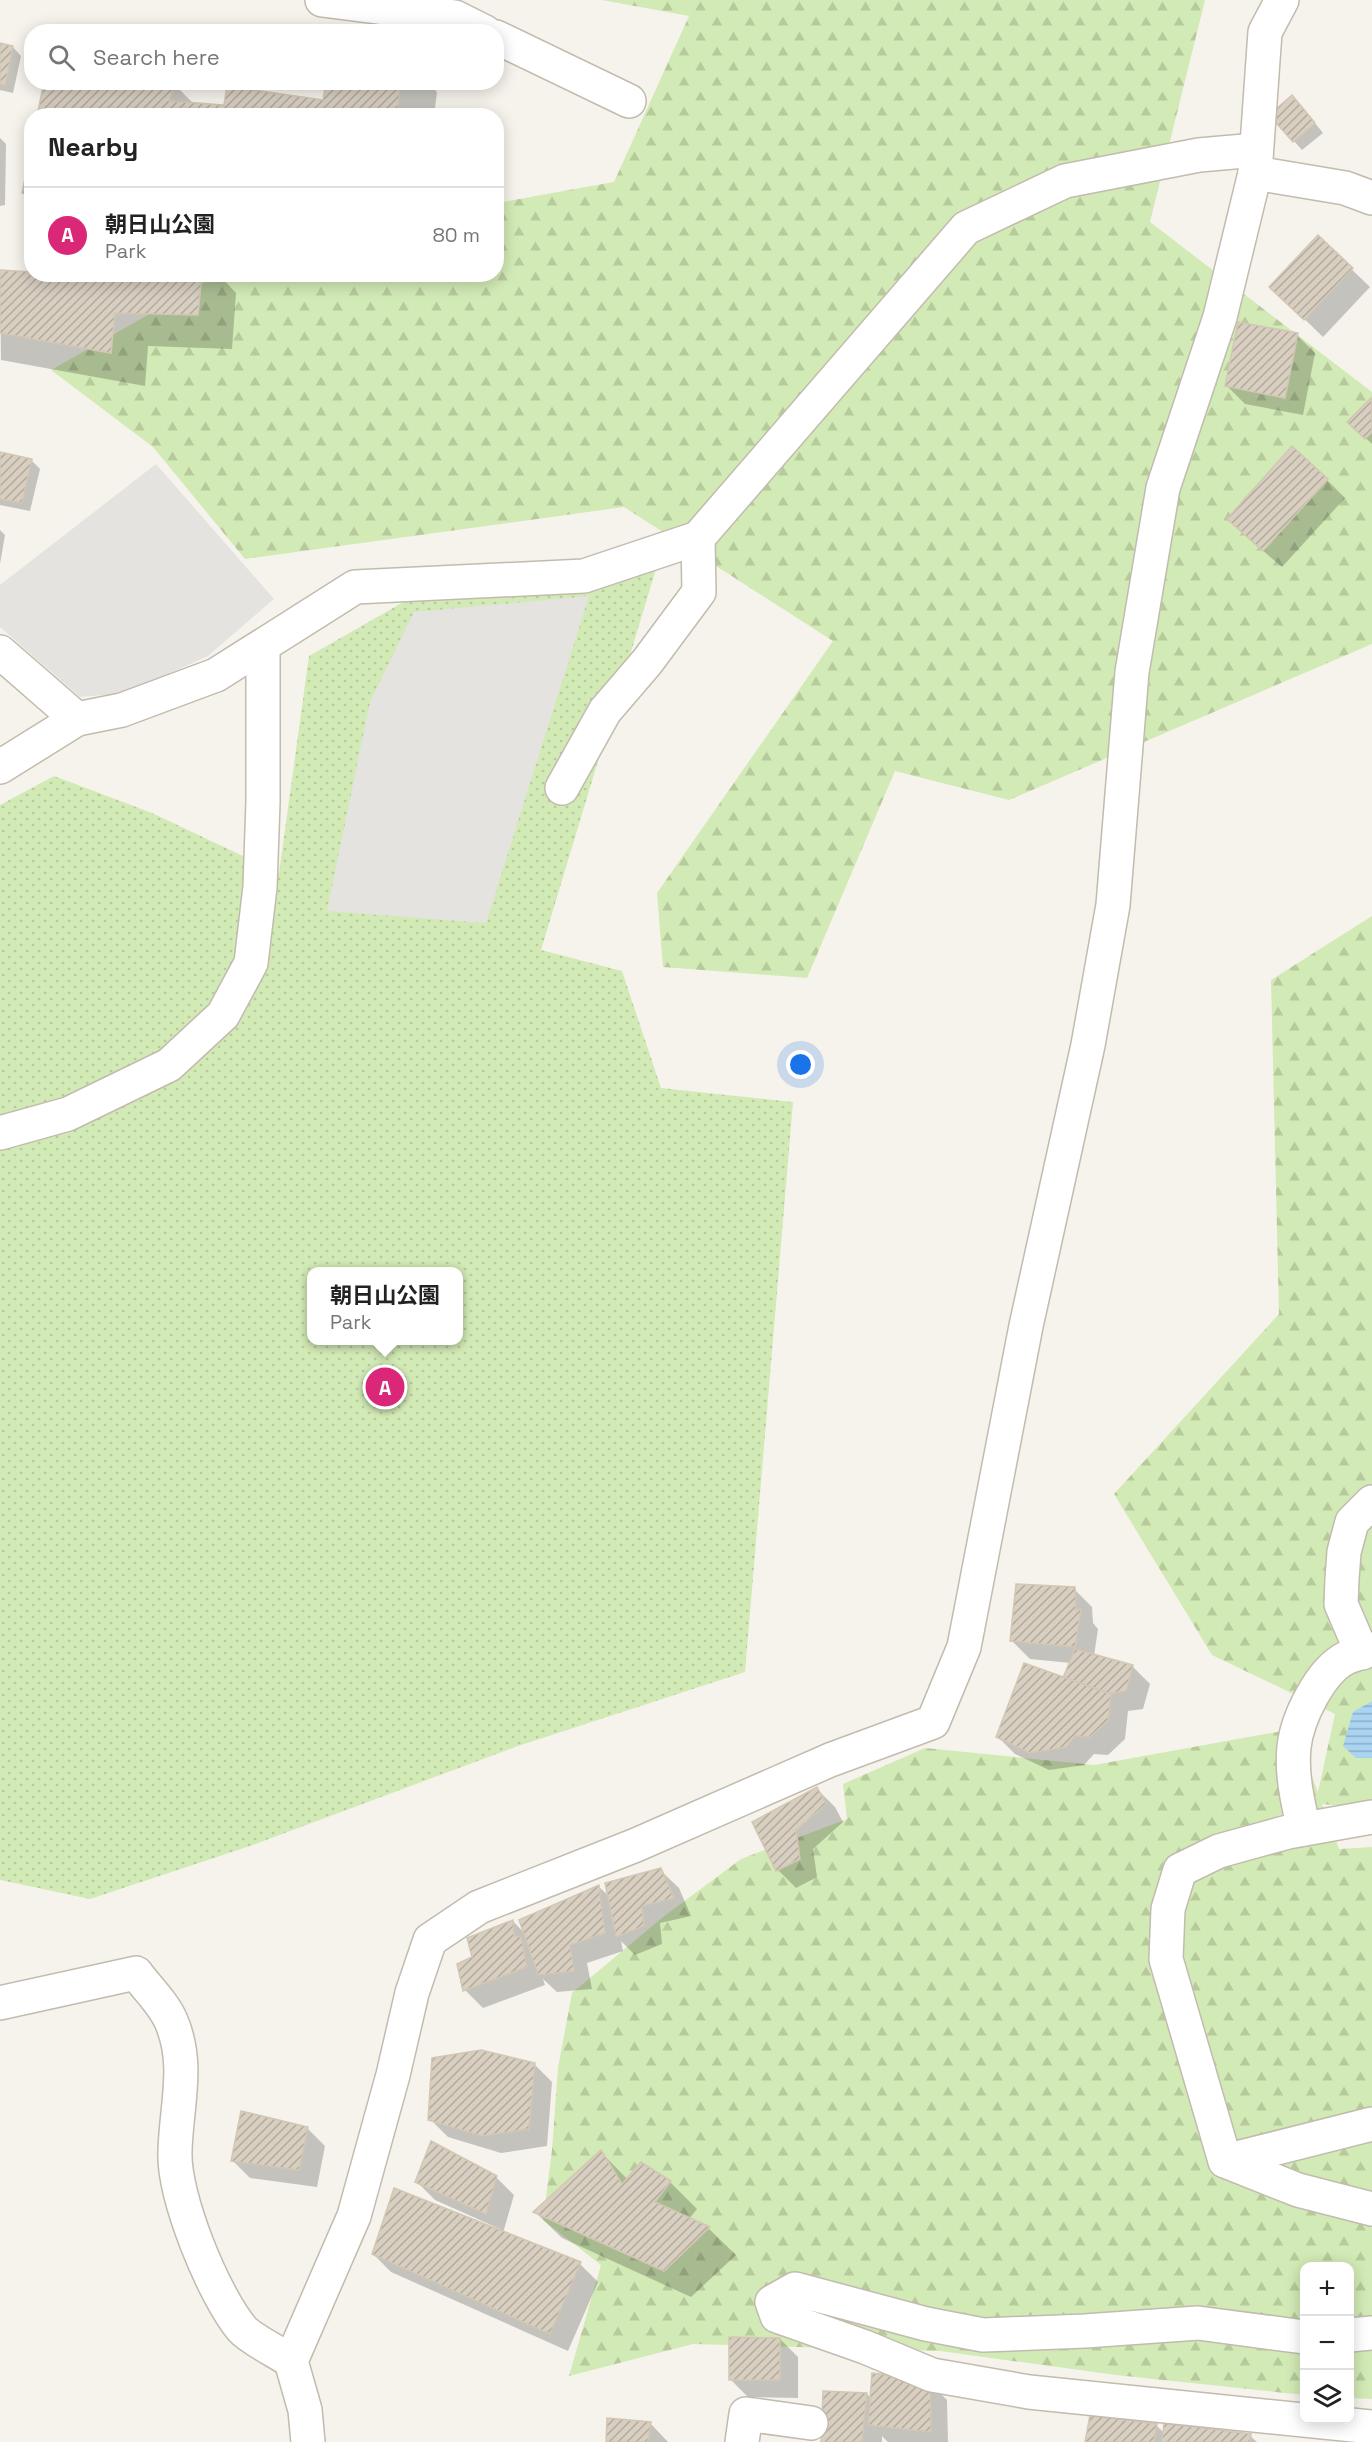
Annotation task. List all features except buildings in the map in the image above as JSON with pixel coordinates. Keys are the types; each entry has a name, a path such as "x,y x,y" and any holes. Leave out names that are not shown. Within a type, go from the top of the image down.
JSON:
{"street":[{"path":"322,0 454,17 468,24"},
{"path":"308,2442 305,2410 291,2361 354,2216 393,2075 412,1993 430,1940 479,1907 636,1845 830,1760 933,1722 964,1647 1026,1326 1092,1021 1113,905 1132,672 1163,488 1220,317 1256,161 1265,32 1282,0"},
{"path":"504,41 629,101"},
{"path":"0,767 77,719 122,710 216,675 355,588 584,576 698,538 966,228 1065,181 1199,155 1256,161 1372,198"},
{"path":"562,788 605,711 647,662 699,592 698,538"},
{"path":"0,1132 68,1114 169,1065 223,1015 251,963 260,887 263,802 262,646"},
{"path":"0,652 77,719"},
{"path":"1304,1829 1294,1768 1293,1746 1315,1689 1345,1659 1367,1651 1341,1604 1344,1552 1352,1522 1372,1502"},
{"path":"1225,2161 1166,1959 1168,1909 1180,1870 1219,1851 1304,1829 1372,1817"},
{"path":"0,2002 136,1973 171,2020 182,2060 175,2153 180,2197 201,2254 228,2308 243,2331 291,2361"},
{"path":"1225,2161 1372,2124"},
{"path":"1225,2161 1298,2190 1372,2209"},
{"path":"1300,2336 1198,2323 984,2335 926,2324 795,2289 772,2302 777,2316 865,2347 932,2375 1029,2392 1300,2419"},
{"path":"1354,2334 1372,2333"},
{"path":"742,2442 746,2414 811,2423"},
{"path":"1309,2442 1310,2424"},
{"path":"1345,2424 1372,2427"}],"green space":[{"path":"602,0 1205,0 1150,222 1372,392 1372,644 1009,800 895,771 807,978 663,967 657,893 833,641 624,507 245,559 153,447 51,370 206,282 504,282 504,202 614,182 689,16"},
{"path":"656,569 541,950 622,971 661,1088 793,1102 745,1672 518,1746 247,1847 90,1899 0,1880 0,805 54,776 152,813 279,873 309,656 407,600"},
{"path":"1372,916 1372,1809 1322,1804 1339,1849 1372,1847 1372,2399 1354,2398 1354,2262 1300,2262 1300,2395 1116,2375 940,2351 693,2344 569,2376 601,2265 543,2220 552,2150 558,2068 572,1993 663,1917 741,1859 847,1819 843,1784 925,1748 1094,1765 1293,1729 1318,1792 1335,1714 1212,1655 1114,1494 1279,1314 1271,980"}],"shaded area":[{"path":"156,464 274,599 208,656 126,693 80,697 0,627 0,585"},
{"path":"589,596 486,923 327,911 370,702 414,612"}],"water":[{"path":"1372,1701 1372,1758 1356,1758 1343,1746 1353,1712"}],"place":[{"name":"朝日山公園","path":"385,1387"}]}
